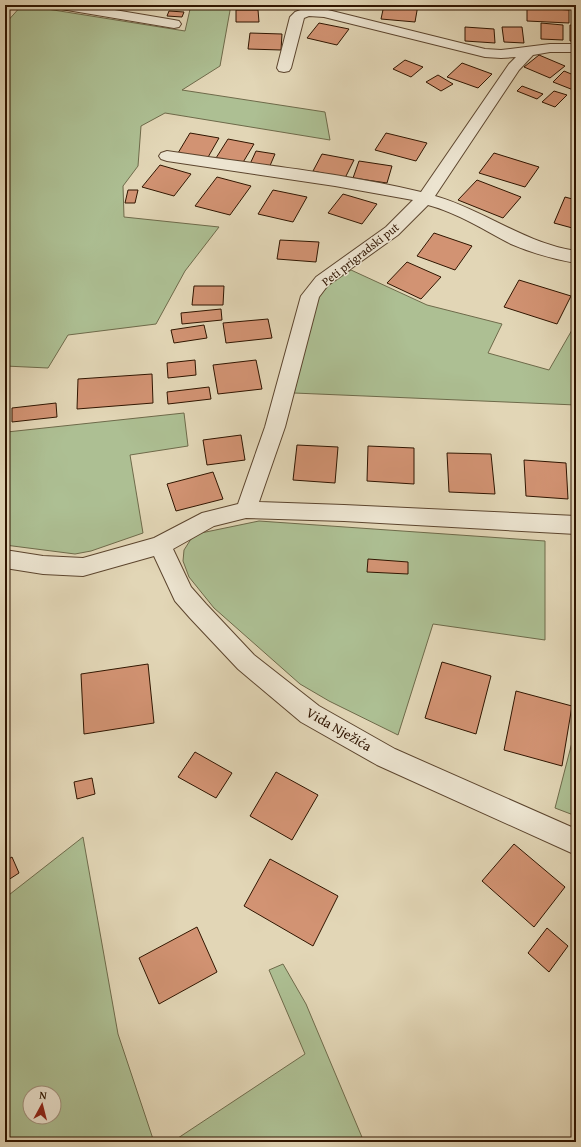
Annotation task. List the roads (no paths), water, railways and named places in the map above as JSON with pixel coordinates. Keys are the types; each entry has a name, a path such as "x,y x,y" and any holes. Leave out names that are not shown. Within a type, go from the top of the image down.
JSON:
{"street":[{"path":"61,5 174,24"},
{"path":"284,68 297,17 299,14 307,12 324,13 485,53 501,54 550,48 576,48"},
{"name":"Peti prigradski put","path":"246,510 275,427 310,296 322,281 392,231 425,198 514,67 529,51"},
{"path":"167,156 353,184 425,198 452,206 544,250 576,257"},
{"path":"5,559 43,564 83,566 160,545 209,519 246,510 344,512 576,525"},
{"name":"Vida Nježića","path":"160,545 184,594 198,611 246,662 310,714 386,757 576,842"}]}
